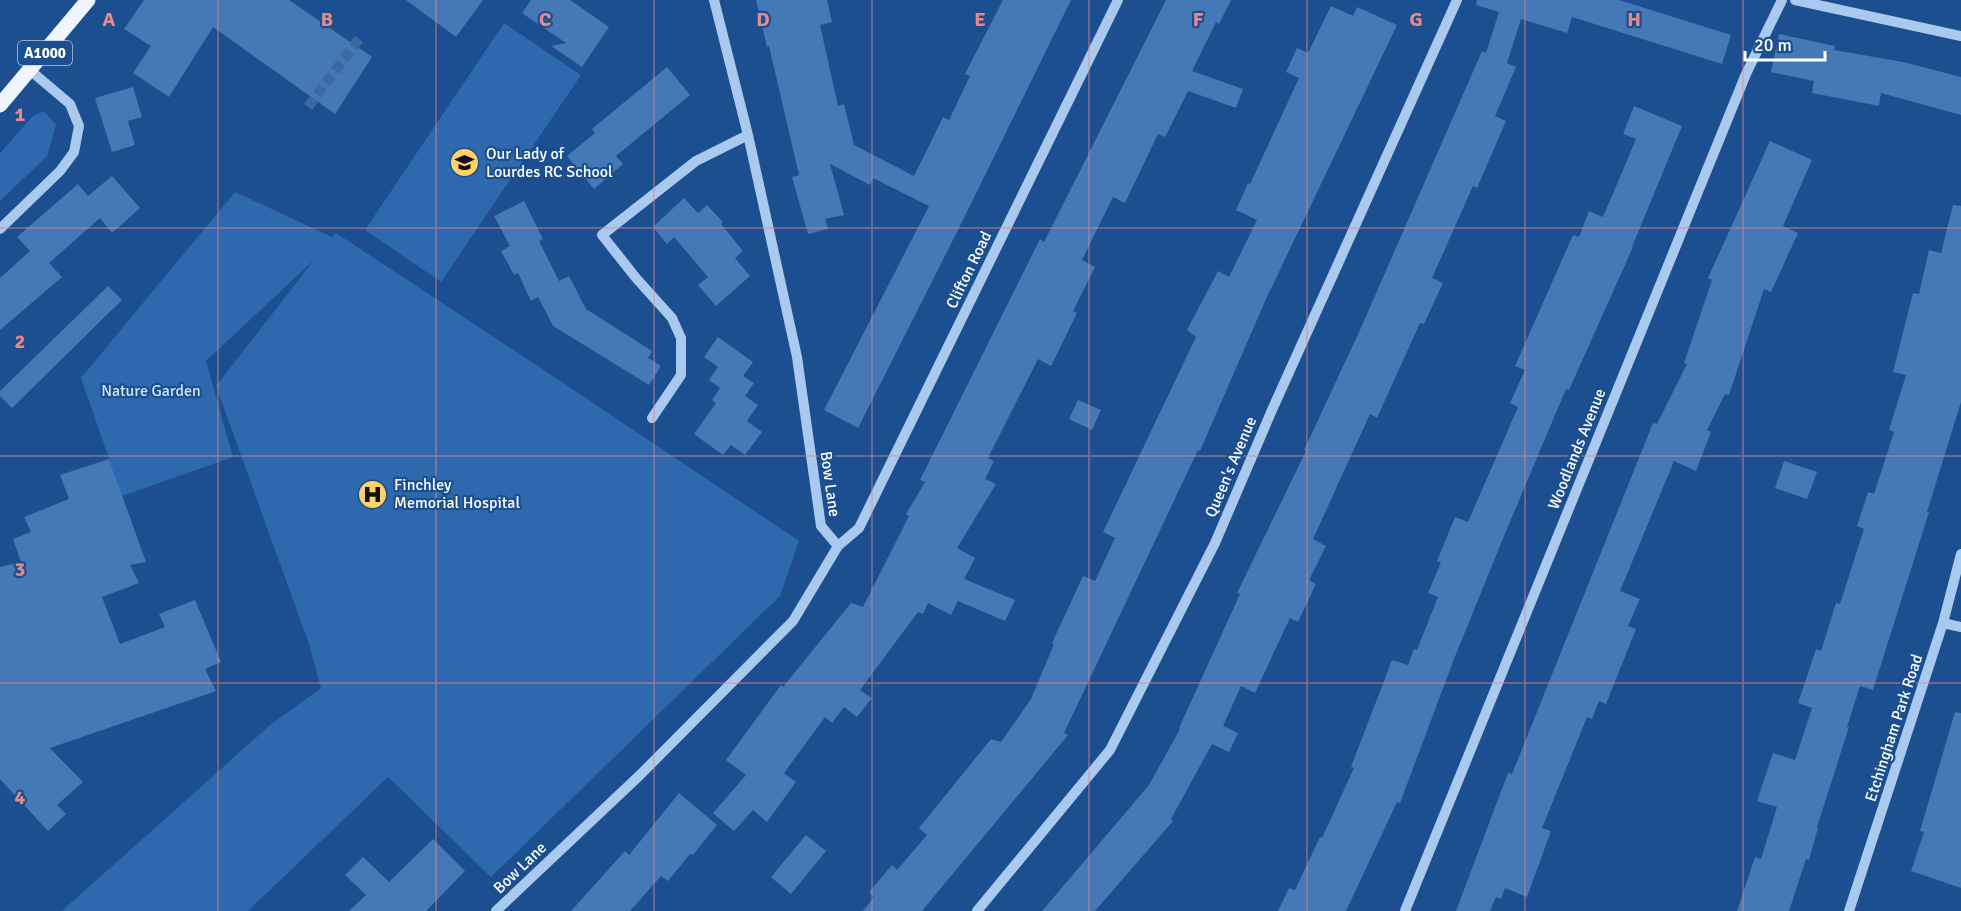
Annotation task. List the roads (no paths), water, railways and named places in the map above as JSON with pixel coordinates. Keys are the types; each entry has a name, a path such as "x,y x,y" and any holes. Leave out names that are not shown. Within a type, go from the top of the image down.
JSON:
{"main road":[{"name":"A1000","path":"0,105 88,0"}],"street":[{"name":"Bow Lane","path":"496,911 640,775 793,621 838,546 821,526 797,357 748,135 714,0"},
{"name":"Clifton Road","path":"838,546 859,528 1118,0"},
{"name":"Queen's Avenue","path":"977,911 1110,750 1215,543 1276,399 1457,0"},
{"name":"Woodlands Avenue","path":"1405,911 1746,74 1782,0"},
{"path":"1795,0 1850,5 1961,36"},
{"path":"0,229 60,171 74,152 79,126 70,104 30,71"},
{"path":"652,418 681,375 681,339 672,318 602,235 696,160 748,135"},
{"name":"Etchingham Park Road","path":"1850,911 1943,623 1961,554"},
{"path":"1943,623 1961,627"}],"tunnel":[{"path":"308,107 359,39"}],"place":[{"name":"Our Lady of Lourdes RC School","path":"465,163"},
{"name":"Finchley Memorial Hospital","path":"373,494"}],"park label":[{"name":"Nature Garden","path":"151,391"}]}
